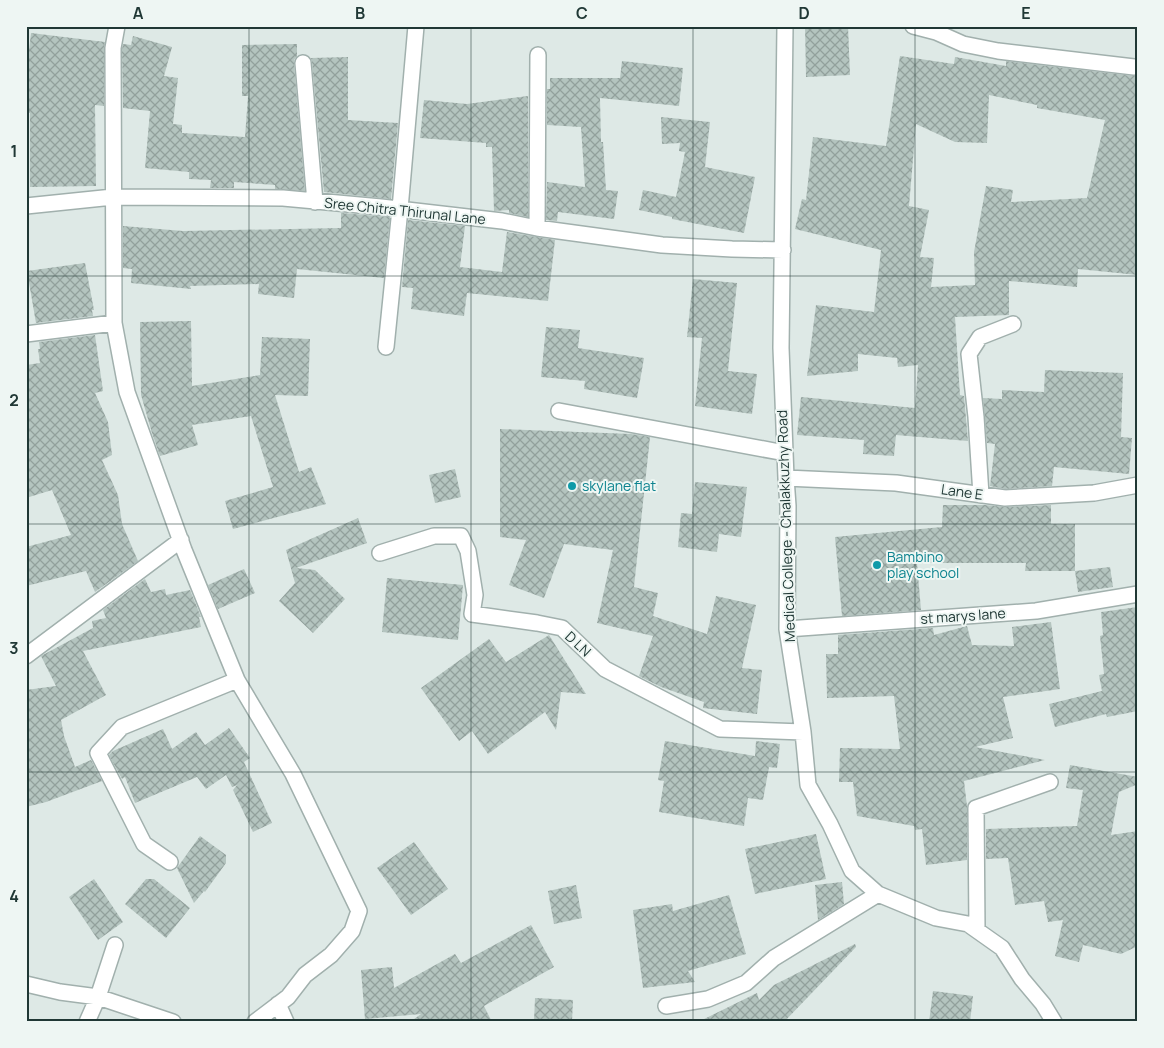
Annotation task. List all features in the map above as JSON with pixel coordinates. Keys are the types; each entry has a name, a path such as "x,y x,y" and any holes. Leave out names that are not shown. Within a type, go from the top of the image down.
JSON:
{"street":[{"path":"116,26 113,48 112,197 114,323 127,392 184,550 237,680 293,774 358,911 352,931 331,955 305,975 288,997 255,1022"},
{"path":"386,347 416,26"},
{"name":"Medical College - Chalakkuzhy Road","path":"785,26 781,348 788,506 787,630 803,732 808,785 830,824 852,871 878,894 936,918 968,924 1002,948 1054,1022"},
{"path":"913,26 936,32 963,44 998,51 1134,67"},
{"path":"537,228 538,55"},
{"path":"303,62 316,202"},
{"name":"Sree Chitra Thirunal Lane","path":"26,206 112,197 283,198 380,206 662,245 782,250"},
{"path":"26,334 114,323"},
{"path":"981,495 976,417 969,354 980,337 1013,324"},
{"path":"558,411 785,453"},
{"name":"Lane E","path":"786,478 896,483 1004,498 1094,493 1138,485"},
{"name":"D LN","path":"380,553 434,536 461,536 468,551 475,595 472,614 562,628 605,669 720,729 803,732"},
{"path":"26,656 181,540"},
{"name":"st marys lane","path":"787,630 1036,611 1138,594"},
{"path":"170,862 144,844 98,753 122,727 237,680"},
{"path":"977,930 976,808 1050,782"},
{"path":"666,1006 708,999 746,983 774,958 878,894"},
{"path":"87,1022 98,998 116,945"},
{"path":"26,984 98,998 174,1022"},
{"path":"278,1004 286,1022"}],"building":[{"path":"805,26 848,26 850,75 806,77"},
{"path":"31,33 105,42 104,106 95,105 96,186 30,187 30,113 26,113 26,77"},
{"path":"133,36 172,47 164,76 178,78 173,124 182,125 182,133 245,137 248,96 242,96 242,45 297,44 297,56 294,64 305,191 275,189 275,185 234,182 234,188 210,188 211,180 189,179 189,172 145,168 150,111 123,108 122,49 123,44 131,45"},
{"path":"900,56 954,64 955,57 1006,66 1006,61 1138,76 1138,275 1078,269 1077,287 1009,281 1009,315 955,317 960,395 964,396 968,441 896,435 894,456 863,454 864,440 797,435 801,397 915,408 918,365 898,367 897,358 858,354 858,371 807,376 816,305 874,312 881,250 795,229 802,199 806,200 813,137 886,146","holes":["989,95 1037,105 1037,108 1105,120 1087,198 1011,202 1013,190 986,186 974,252 975,285 931,287 934,258 920,257 929,210 909,206 916,124 955,142 987,143"]},
{"path":"348,57 348,120 398,123 391,199 324,192 311,58"},
{"path":"622,61 683,68 679,106 600,98 601,142 603,142 606,190 618,191 614,219 558,212 557,221 546,220 547,182 585,187 581,127 547,125 547,89 550,89 550,78 620,78"},
{"path":"528,96 528,217 509,213 509,210 494,211 492,147 486,147 486,143 420,138 424,100 467,104"},
{"path":"661,117 710,122 705,167 755,177 744,233 672,219 672,217 639,210 643,190 676,197 685,152 679,151 680,143 662,144"},
{"path":"341,213 390,217 384,278 297,269 294,298 258,294 259,284 190,286 191,289 131,283 132,269 123,268 123,226 183,231 341,228"},
{"path":"408,220 465,226 460,267 502,272 507,232 555,240 548,301 467,293 464,316 411,309 413,288 402,287"},
{"path":"85,263 94,310 92,310 93,316 36,323 27,271"},
{"path":"693,279 737,283 728,371 757,374 752,414 695,406 702,338 687,337"},
{"path":"191,321 192,386 260,375 262,337 310,339 308,396 275,395 299,472 311,467 326,504 233,529 225,501 273,487 251,416 192,425 198,445 160,456 141,395 140,322"},
{"path":"546,327 580,330 578,348 644,358 637,398 584,389 585,381 541,377"},
{"path":"95,335 103,391 95,393 108,422 112,455 102,460 118,495 122,524 138,561 95,592 86,571 26,586 26,547 71,535 52,490 26,498 26,365 40,363 39,342"},
{"path":"1045,370 1123,373 1121,437 1132,438 1129,474 1054,467 1052,486 1005,489 990,486 995,444 987,443 983,398 1002,399 1002,390 1044,392"},
{"path":"500,429 631,434 650,437 634,587 658,593 653,616 707,634 716,596 756,605 742,668 762,670 757,714 703,708 704,702 661,687 639,676 653,636 597,623 613,550 564,544 544,598 509,585 526,540 500,537"},
{"path":"455,469 461,497 435,503 429,475"},
{"path":"695,482 747,487 741,537 719,534 717,552 678,547 681,513 692,514"},
{"path":"943,505 1005,507 1051,505 1051,524 1075,524 1075,571 1025,571 1026,563 917,563 921,610 842,616 835,537 942,527"},
{"path":"358,518 367,543 296,568 315,570 345,599 313,633 279,601 295,583 286,550"},
{"path":"1110,567 1113,587 1078,592 1075,571"},
{"path":"244,569 255,593 218,609 208,585"},
{"path":"387,578 463,585 458,640 382,632"},
{"path":"145,579 151,592 165,589 166,595 190,590 201,617 199,617 201,627 83,651 106,695 61,720 64,736 75,767 91,760 102,781 46,802 26,807 26,690 56,686 41,656 93,628 92,621 106,618 103,610"},
{"path":"1138,607 1138,711 1107,717 1106,714 1055,727 1049,704 1102,691 1099,675 1104,674 1100,636 1103,635 1101,612"},
{"path":"1051,622 1060,689 1003,697 1013,738 975,747 1045,760 964,781 967,806 967,860 926,865 922,829 915,830 914,826 857,816 853,782 839,782 840,748 900,749 894,696 827,698 826,654 838,654 838,635 933,628 934,635 967,626 972,645 1014,646 1012,627"},
{"path":"549,635 586,694 561,692 556,730 545,712 488,754 472,731 459,741 421,688 489,639 506,662"},
{"path":"229,728 250,758 244,762 272,823 253,832 233,790 237,785 232,787 226,775 206,789 197,777 135,803 125,777 122,779 109,755 113,751 163,729 172,749 196,732 205,745"},
{"path":"665,741 755,756 756,741 780,744 777,768 769,767 763,800 748,798 744,826 659,812 664,781 658,780"},
{"path":"1070,765 1138,777 1138,784 1119,792 1111,835 1138,831 1138,946 1121,954 1083,945 1079,962 1055,956 1063,920 1048,922 1044,901 1015,905 1008,858 986,859 986,829 1077,826 1083,790 1066,788"},
{"path":"816,834 826,879 755,894 745,849"},
{"path":"200,836 226,855 226,863 205,892 194,903 177,868"},
{"path":"414,842 448,889 411,915 377,868"},
{"path":"94,879 123,922 98,940 69,897"},
{"path":"146,879 154,879 190,908 166,938 125,904"},
{"path":"842,882 844,904 818,920 815,885"},
{"path":"576,885 582,918 554,924 548,891"},
{"path":"729,895 746,954 688,971 695,982 643,988 633,910 672,904 673,911"},
{"path":"531,925 554,967 484,1006 492,1022 410,1022 421,1014 365,1019 361,970 392,967 394,988 455,954 461,963"},
{"path":"855,944 856,947 784,1022 698,1022 757,993 759,1000 774,985"},
{"path":"933,991 973,996 970,1022 929,1022"},
{"path":"535,998 573,1000 572,1022 534,1022"}],"place":[{"name":"skylane flat","path":"572,486"},
{"name":"Bambino play school","path":"877,565"}]}
